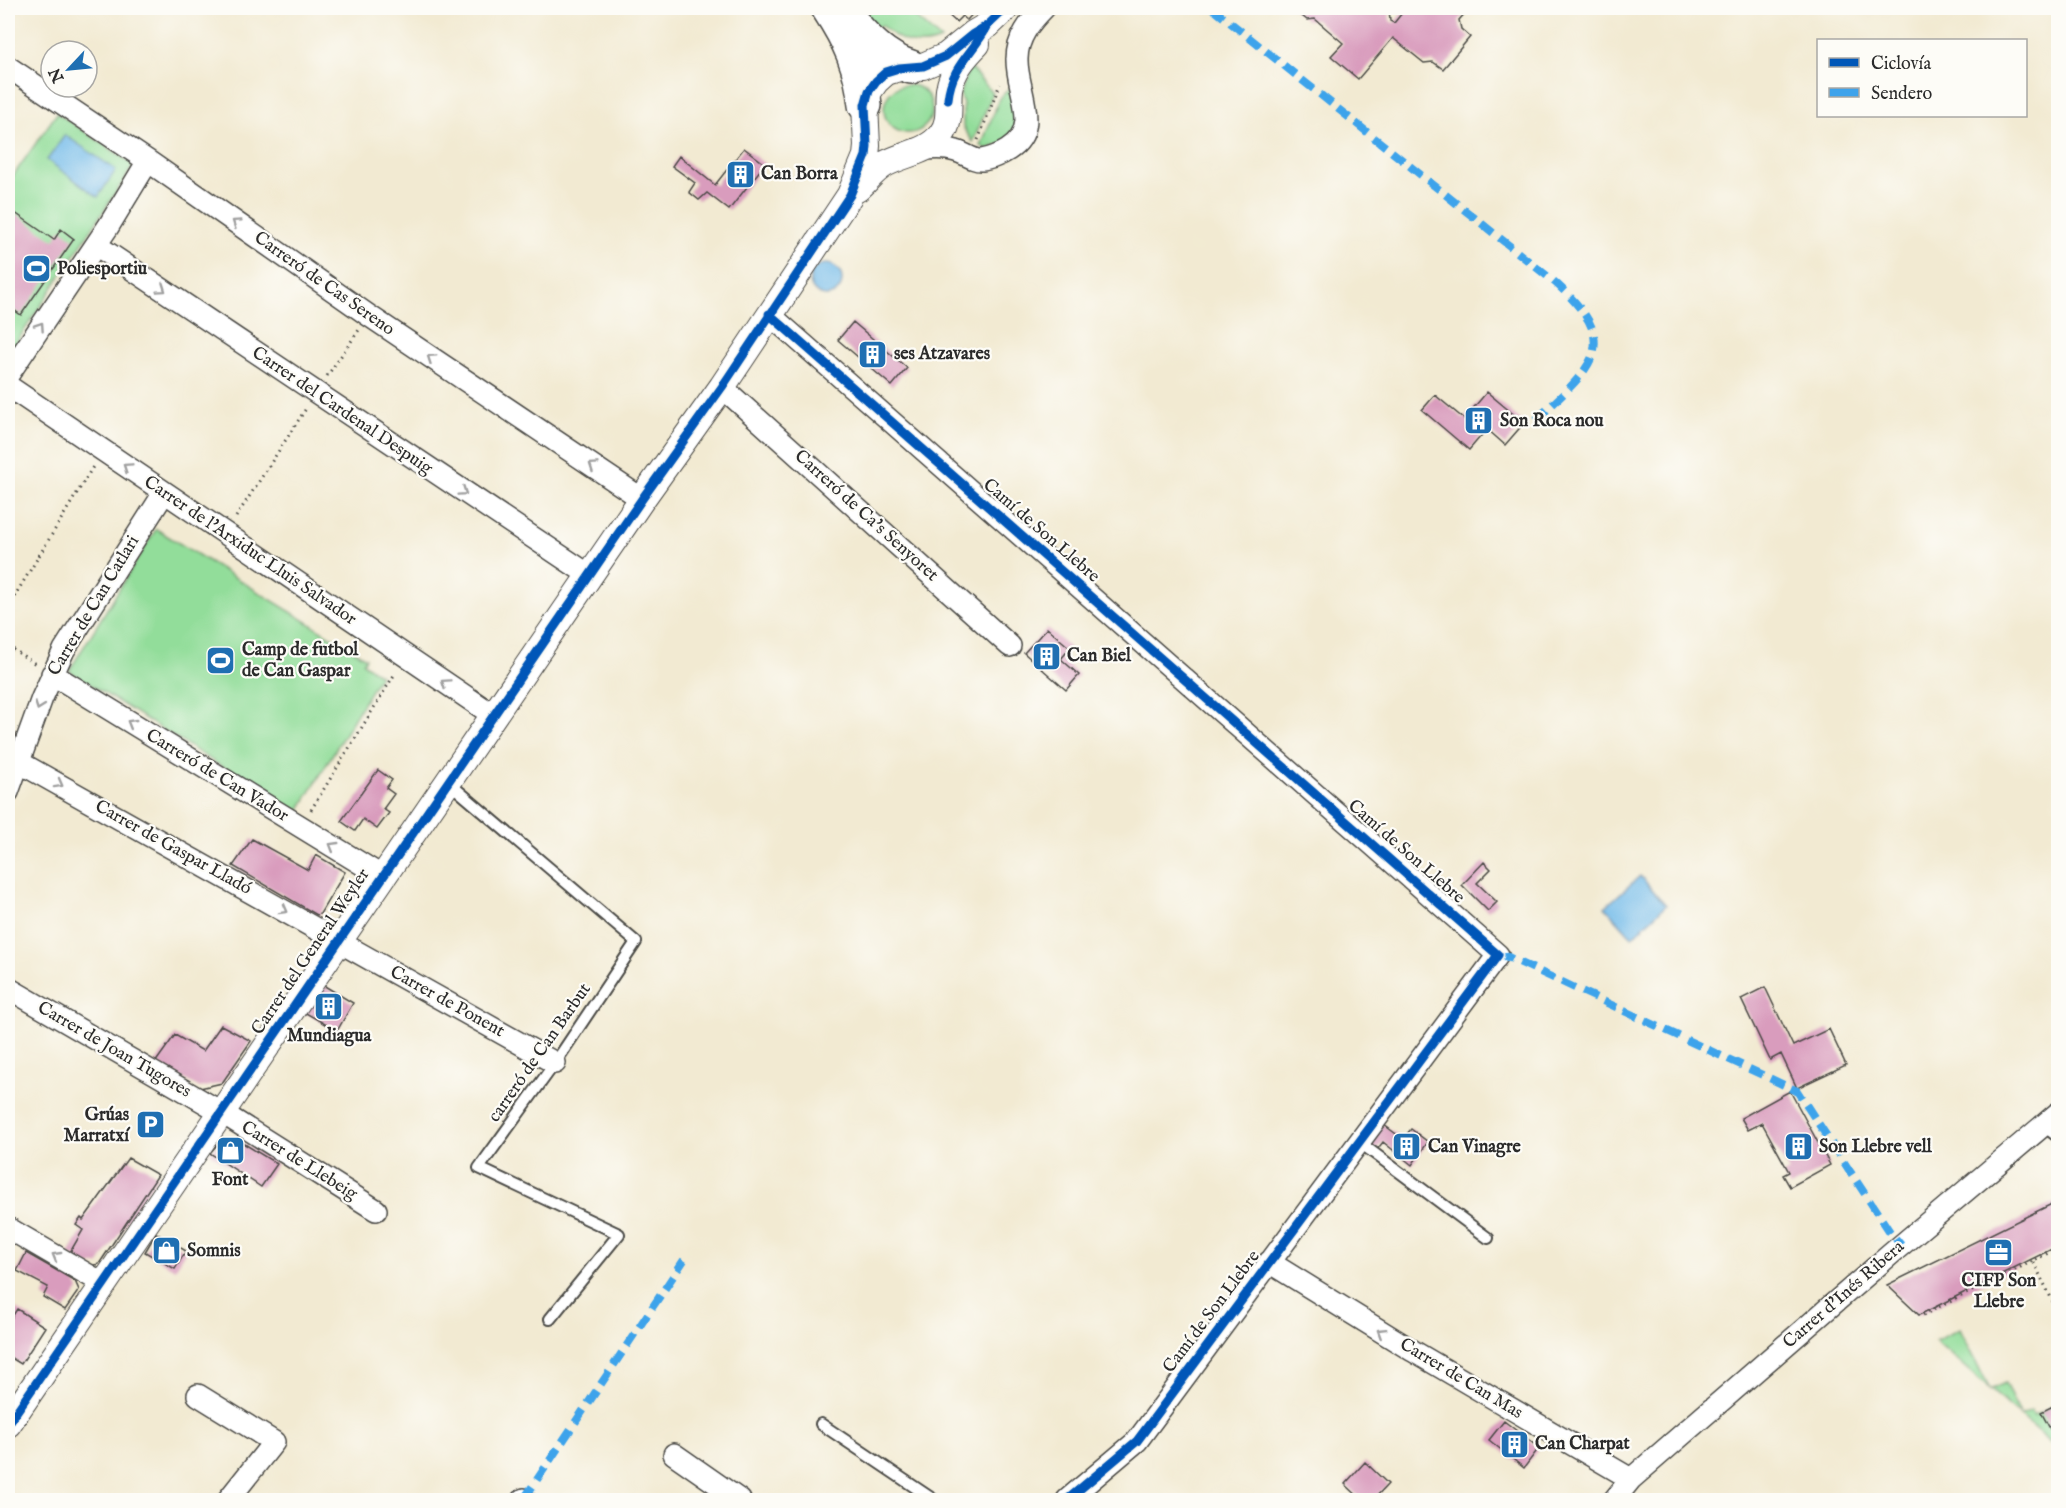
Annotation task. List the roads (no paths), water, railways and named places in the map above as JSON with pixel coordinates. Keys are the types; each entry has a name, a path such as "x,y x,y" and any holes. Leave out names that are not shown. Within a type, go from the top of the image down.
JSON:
{"highway":[{"path":"828,8 842,30 859,66 866,112"},
{"path":"841,8 882,51 901,64 911,67"}],"street":[{"path":"850,195 866,156 866,112 869,91 881,76 898,68 923,66 946,57 1006,8"},
{"path":"866,112 871,131 880,142 892,149 906,152 946,149 980,160 1014,145 1025,129 1027,111 1017,74 1016,58 1025,30 1044,8"},
{"path":"850,195 877,169 932,144 941,134 947,123 949,87 961,62 979,42 988,25"},
{"name":"Carreró de Cas Sereno","path":"8,67 148,161 368,315 642,499"},
{"path":"911,67 924,70 935,77 943,87 954,125 963,143 974,150 993,155"},
{"path":"8,375 96,245 148,161"},
{"name":"Carrer del General Weyler","path":"8,1424 589,575 722,387 850,195"},
{"name":"Carrer del Cardenal Despuig","path":"96,245 589,575"},
{"name":"Camí de Son Llebre","path":"769,314 1498,955 1137,1441 1067,1500"},
{"name":"Carrer de l'Arxiduc Lluis Salvador","path":"8,386 493,715"},
{"name":"Carreró de Ca's Senyoret","path":"722,387 1010,646"},
{"name":"Carrer de Can Catlari","path":"8,792 13,759 64,650 164,493"},
{"name":"Carreró de Can Vador","path":"52,674 383,877"},
{"name":"Carrer de Gaspar Lladó","path":"13,759 339,940"},
{"name":"Carrer de Ponent","path":"339,940 555,1063"},
{"name":"Carrer de Joan Tugores","path":"8,988 221,1112"},
{"name":"Carrer de Llebeig","path":"221,1112 376,1210"},
{"name":"Carrer d'Inés Ribera","path":"1630,1479 1892,1253 2054,1125"},
{"path":"8,1228 104,1284"},
{"name":"Carrer de Can Mas","path":"1269,1262 1413,1352 1630,1479"},
{"path":"198,1395 273,1442 228,1500"},
{"path":"674,1454 740,1500"},
{"path":"1614,1500 1630,1479"}],"lane":[{"name":"carreró de Can Barbut","path":"448,781 636,942 555,1063 479,1168 620,1233 550,1319"},
{"path":"1359,1142 1488,1238"},
{"path":"821,1424 934,1500"}],"water":[{"path":"65,135 116,170 98,197 47,160"},
{"path":"826,264 838,268 842,280 838,292 826,296 814,292 810,280 814,268"},
{"path":"1640,876 1666,905 1632,937 1605,907"}],"place":[{"name":"Can Borra","path":"740,174"},
{"name":"Poliesportiu","path":"36,269"},
{"name":"ses Atzavares","path":"873,354"},
{"name":"Son Roca nou","path":"1479,421"},
{"name":"Can Biel","path":"1046,656"},
{"name":"Camp de futbol de Can Gaspar","path":"221,660"},
{"name":"Mundiagua","path":"329,1007"},
{"name":"Grúas Marratxí","path":"150,1125"},
{"name":"Can Vinagre","path":"1407,1147"},
{"name":"Son Llebre vell","path":"1798,1147"},
{"name":"Font","path":"230,1151"},
{"name":"Somnis","path":"166,1251"},
{"name":"CIFP Son Llebre","path":"1999,1252"},
{"name":"Can Charpat","path":"1514,1444"}]}
